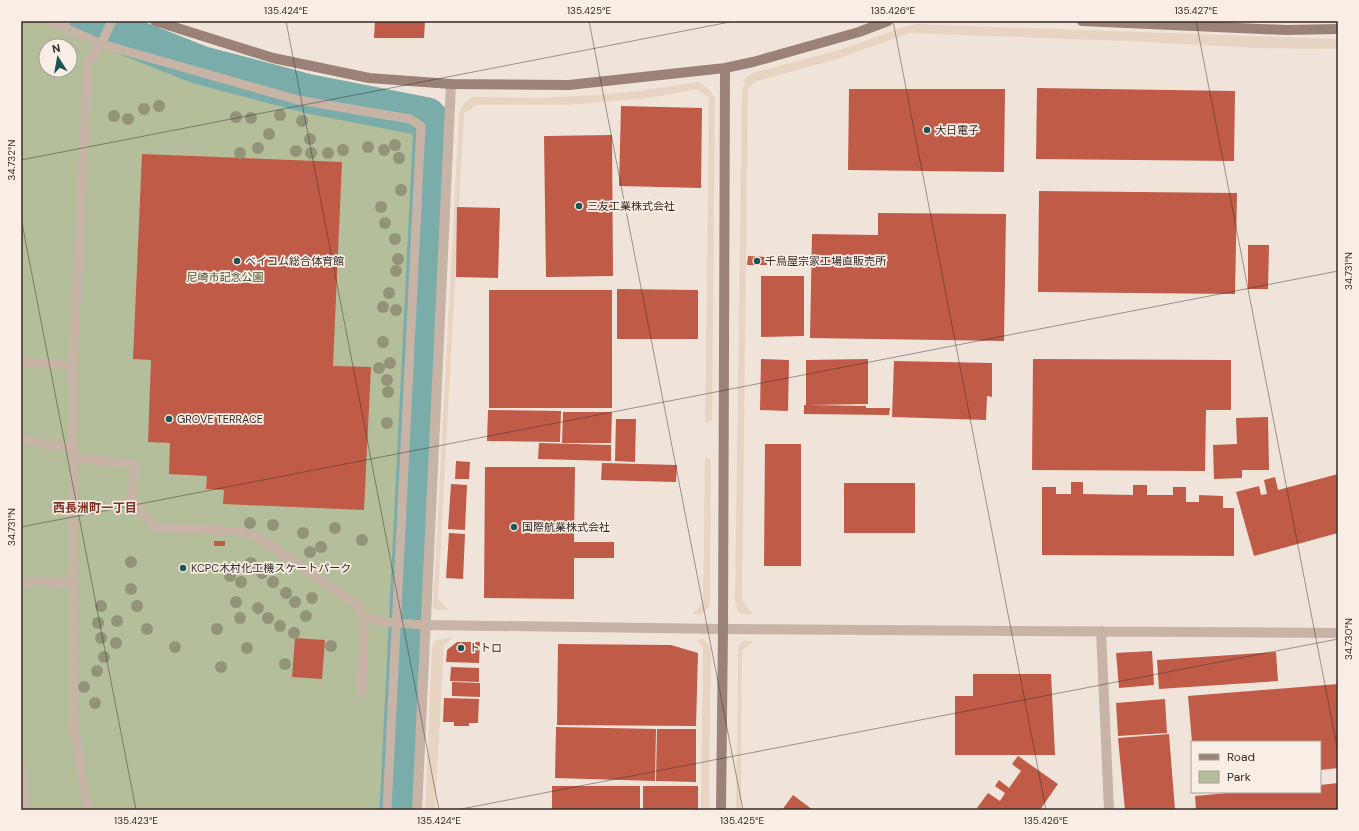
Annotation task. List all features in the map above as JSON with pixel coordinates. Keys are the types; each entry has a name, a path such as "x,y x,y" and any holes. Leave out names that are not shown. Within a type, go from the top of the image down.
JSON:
{"street":[{"path":"155,21 280,60 369,78 451,84 569,85 725,68 753,62 859,32 888,21"},
{"path":"1082,21 1286,30 1338,29"},
{"path":"721,810 725,68"},
{"path":"417,810 422,625 451,84"},
{"path":"422,625 723,629 1338,633"},
{"path":"1101,631 1109,810"}],"lane":[{"path":"50,21 103,40 298,100 410,119 421,126 399,624 387,810"},
{"path":"88,810 74,728 73,365 88,63 103,40 112,21"},
{"path":"21,362 73,365"},
{"path":"21,439 43,444 74,447"},
{"path":"74,458 135,464 132,500 155,527 244,532 261,539 359,606 364,618 362,693"},
{"path":"21,586 31,581 74,583"},
{"path":"364,618 399,624 422,625"},
{"path":"21,764 26,810"}],"green space":[{"name":"尼崎市記念公園","path":"21,21 104,21 141,33 185,53 243,71 332,94 429,110 434,118 435,160 425,383 418,480 411,510 404,601 395,810 21,810"}],"shaded area":[{"path":"916,24 1338,39 1338,49 1260,48 910,33 837,59 754,82 748,90 742,601 754,615 743,614 738,612 735,602 742,90 746,78 753,73 839,50"},
{"path":"699,82 711,91 715,98 712,419 705,423 709,98 697,89 649,98 566,105 476,105 464,114 438,599 449,610 435,610 433,608 459,114 462,107 467,100 473,97 539,98 595,95 639,91"},
{"path":"705,456 710,459 711,463 710,606 701,615 692,614 703,604"},
{"path":"454,637 444,645 435,810 425,810 432,646 436,640"},
{"path":"704,639 711,648 709,810 701,810 703,648 696,640"},
{"path":"743,641 753,642 742,650 741,810 736,810 738,651 739,645"}],"building":[{"path":"375,21 425,21 424,38 374,38"},
{"path":"1037,88 1235,91 1234,161 1036,159"},
{"name":"大日電子","path":"849,89 1005,89 1004,172 848,170"},
{"path":"621,106 702,108 701,188 619,186"},
{"name":"三友工業株式会社","path":"612,135 613,276 546,277 544,136"},
{"name":"ベイコム総合体育館","path":"142,154 342,162 333,366 371,367 364,510 223,504 224,490 206,489 207,476 169,474 170,443 148,442 151,360 133,359"},
{"path":"1039,191 1237,193 1235,294 1038,292"},
{"path":"457,207 500,208 498,278 456,277"},
{"path":"878,213 1006,214 1004,341 810,338 812,234 878,235"},
{"path":"1248,245 1269,245 1268,289 1248,289"},
{"name":"千鳥屋宗家工場直販売所","path":"748,256 767,257 767,265 747,265"},
{"path":"761,276 804,276 804,336 761,337"},
{"path":"617,289 698,290 698,339 617,339"},
{"path":"489,290 612,290 612,408 489,408"},
{"path":"761,359 789,360 788,411 760,410"},
{"path":"868,359 868,404 809,405 890,408 889,415 804,414 804,405 806,405 806,360"},
{"path":"1033,359 1231,360 1231,410 1206,410 1205,471 1032,470"},
{"path":"894,361 992,363 992,397 987,396 986,420 892,417"},
{"path":"488,410 561,411 560,442 487,441"},
{"path":"563,412 612,412 611,443 562,443"},
{"path":"1268,417 1269,470 1242,470 1242,478 1214,479 1213,445 1237,444 1236,418"},
{"path":"616,419 636,419 635,462 615,461"},
{"path":"539,443 611,445 611,461 538,459"},
{"path":"765,444 801,444 801,566 764,566"},
{"path":"456,461 470,462 469,479 455,479"},
{"path":"602,463 677,465 676,482 601,480"},
{"path":"485,467 575,467 574,542 614,542 614,558 574,558 574,599 484,598"},
{"path":"1338,474 1338,533 1254,556 1236,492 1259,486 1261,495 1267,494 1264,480 1275,477 1278,490"},
{"path":"1071,482 1083,482 1083,494 1133,495 1133,485 1147,485 1147,495 1173,495 1173,487 1186,487 1186,502 1199,502 1199,495 1223,496 1223,508 1234,508 1234,556 1042,555 1042,487 1056,487 1056,494 1071,494"},
{"path":"844,483 915,483 915,533 844,533"},
{"path":"451,484 467,485 465,530 448,529"},
{"path":"449,533 465,534 463,579 446,578"},
{"path":"214,541 225,541 225,546 214,546"},
{"path":"295,638 325,640 322,679 292,677"},
{"path":"457,642 480,642 479,663 446,662 447,650"},
{"path":"558,644 671,645 698,653 696,726 557,725"},
{"path":"1152,651 1154,685 1119,688 1116,653"},
{"path":"1276,652 1278,681 1159,689 1157,660"},
{"path":"451,667 479,668 479,682 450,681"},
{"path":"973,674 1051,674 1055,755 955,755 955,696 973,696"},
{"path":"452,682 480,683 480,697 452,696"},
{"path":"1338,684 1338,768 1321,770 1321,741 1192,741 1188,696"},
{"path":"444,698 479,699 478,723 469,723 469,726 454,726 454,722 443,722"},
{"path":"1165,699 1167,733 1118,736 1116,703"},
{"path":"556,727 656,729 655,781 555,778"},
{"path":"657,729 696,729 696,782 656,781"},
{"path":"1169,734 1175,810 1125,810 1118,738"},
{"path":"1018,756 1058,784 1040,810 980,810 977,808 988,793 1000,801 1005,793 995,786 999,780 1009,788 1021,771 1012,764"},
{"path":"1338,783 1338,810 1196,810 1195,796 1228,793 1321,793 1321,785"},
{"path":"552,786 640,786 640,810 552,810"},
{"path":"643,786 698,786 698,810 643,810"},
{"path":"793,795 813,810 782,810"}],"waterway":[{"path":"89,21 200,65 310,94 427,117 433,123 399,810"}],"place":[{"name":"大日電子","path":"927,130"},
{"name":"三友工業株式会社","path":"579,206"},
{"name":"ベイコム総合体育館","path":"237,261"},
{"name":"千鳥屋宗家工場直販売所","path":"757,261"},
{"name":"GROVE TERRACE","path":"169,419"},
{"name":"国際航業株式会社","path":"514,527"},
{"name":"KCPC木村化工機スケートパーク","path":"183,568"},
{"name":"トトロ","path":"461,648"}],"district":[{"name":"西長洲町一丁目","path":"95,508"}]}
